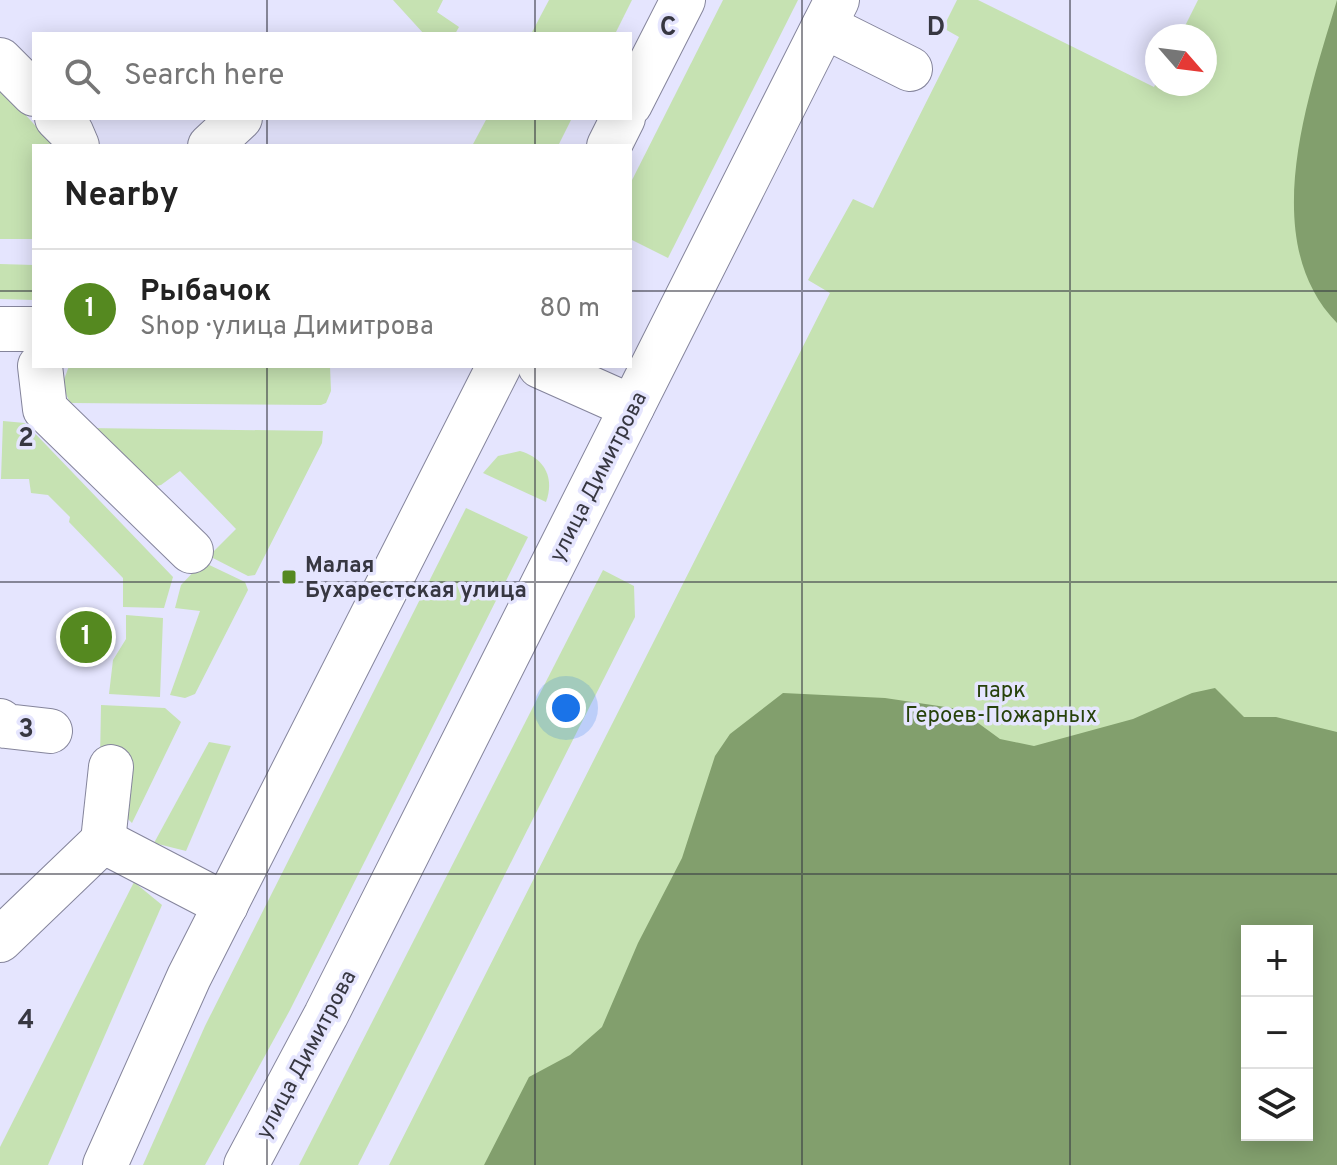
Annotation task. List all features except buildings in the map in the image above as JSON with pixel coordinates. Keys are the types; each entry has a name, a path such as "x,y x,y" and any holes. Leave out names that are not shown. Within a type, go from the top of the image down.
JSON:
{"street":[{"path":"632,100 683,0"},
{"path":"830,13 910,69"},
{"name":"улица Димитрова","path":"246,1165 326,1015 830,13"},
{"path":"0,60 32,92"},
{"path":"59,120 71,132 76,144"},
{"path":"212,144 238,120"},
{"path":"610,144 622,120"},
{"path":"0,329 32,329"},
{"path":"40,368 45,409 191,551"},
{"path":"105,1165 189,977 498,368"},
{"path":"544,368 632,407"},
{"path":"0,721 6,726 50,731"},
{"path":"0,940 103,841 111,767"},
{"path":"103,841 226,905"}],"green space":[{"path":"393,0 443,0 437,12 459,27 456,32 422,32"},
{"path":"549,0 632,0 616,32 532,32"},
{"path":"723,0 798,0 668,258 632,240 632,180"},
{"name":"парк Героев-Пожарных","path":"957,0 978,0 1145,83 1145,96 1217,96 1217,24 1186,24 1198,0 1337,0 1337,1165 389,1165 830,293 808,280 853,199 873,208 959,37 943,28"},
{"path":"0,87 52,144 32,144 32,239 0,239"},
{"path":"486,120 571,120 559,144 473,144"},
{"path":"0,264 32,265 32,300 0,299"},
{"path":"68,368 330,368 331,391 326,403 321,405 70,403 62,385"},
{"path":"3,421 25,423 173,577 164,608 123,607 123,578 69,522 70,517 48,495 31,493 29,479 1,479"},
{"path":"87,428 323,431 322,443 255,575 248,576 209,556 236,529 180,471 161,485 151,487"},
{"path":"520,451 535,458 545,470 549,484 546,502 483,473 498,456"},
{"path":"466,508 528,537 290,1010 205,1165 143,1165 205,1026"},
{"path":"203,562 245,582 248,590 195,694 185,698 170,695 200,611 175,608 181,585"},
{"path":"603,570 634,586 635,617 358,1165 299,1165"},
{"path":"126,615 163,618 160,697 109,694 113,660 126,639"},
{"path":"101,705 165,708 181,722 132,823 127,818 132,763 100,760"},
{"path":"209,742 231,746 186,851 154,843"},
{"path":"134,882 162,905 48,1165 0,1165 0,1147"}],"shaded area":[{"path":"1337,0 1337,323 1313,289 1299,251 1294,209 1296,166 1303,122"},
{"path":"1215,688 1244,717 1276,717 1337,732 1337,1165 484,1165 529,1077 570,1055 602,1027 638,943 682,858 715,756 730,734 783,693 885,698 959,709 1000,739 1034,746 1133,719 1192,693"}],"place":[{"name":"Малая Бухарестская улица","path":"289,577"},
{"name":"Рыбачок","path":"86,637"}]}
